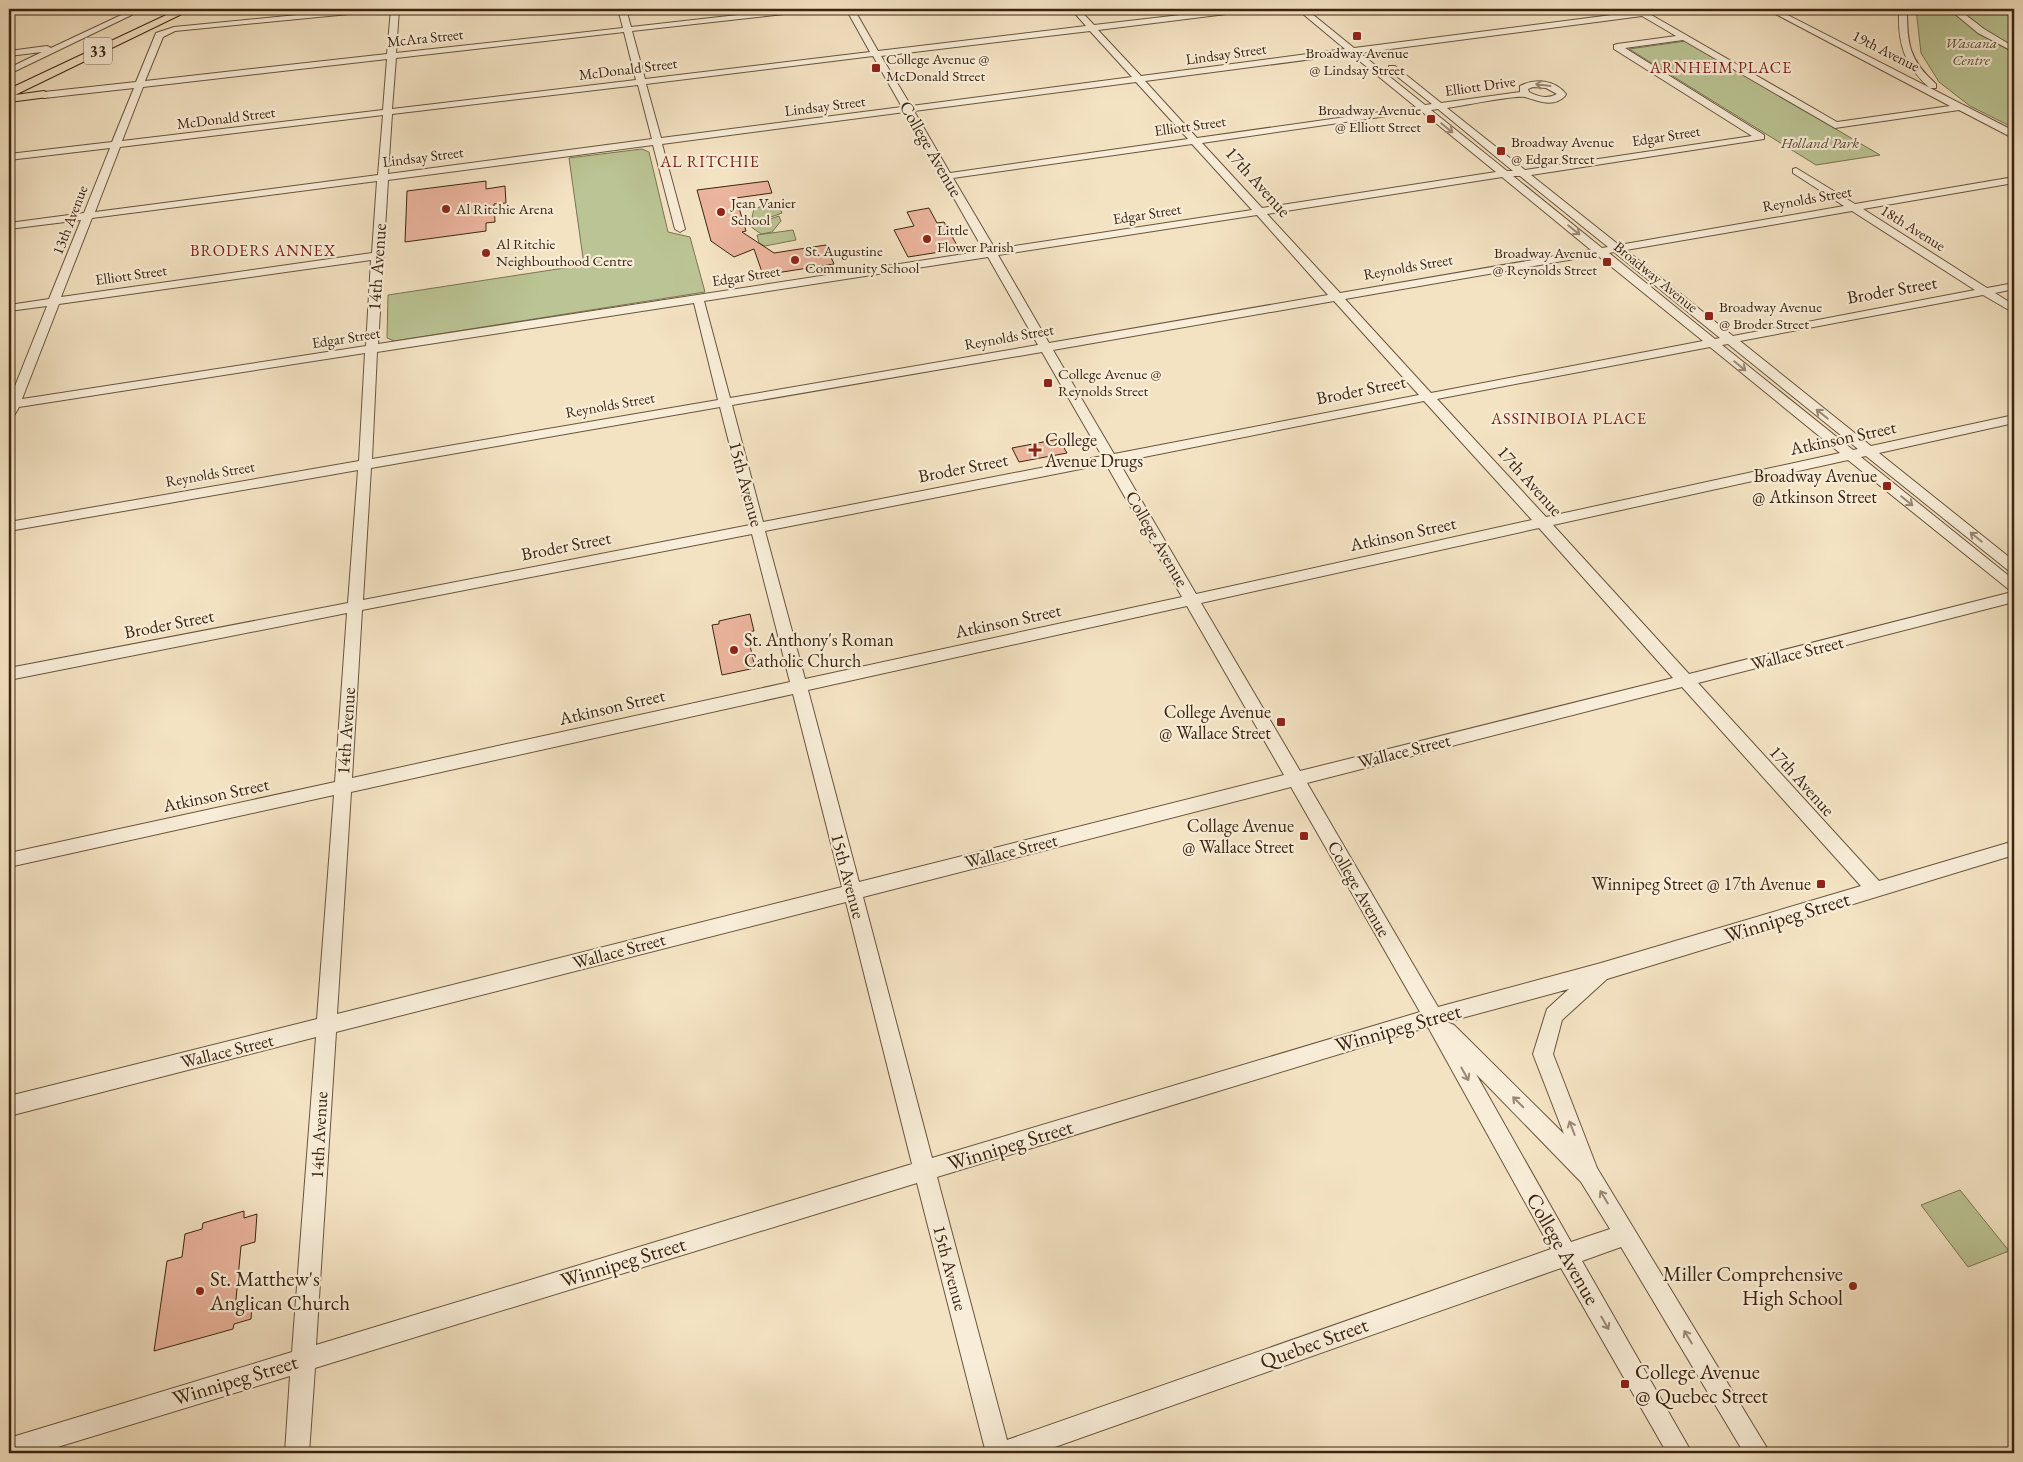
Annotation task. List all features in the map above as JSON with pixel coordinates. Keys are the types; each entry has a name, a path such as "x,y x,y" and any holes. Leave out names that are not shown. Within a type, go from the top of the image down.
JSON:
{"main road":[{"name":"33","path":"9,82 169,9"},
{"name":"33","path":"9,93 187,9"},
{"path":"38,79 33,85 32,91 44,95"},
{"path":"9,99 44,95"}],"street":[{"path":"9,12 36,9"},
{"path":"9,71 62,48 67,42 140,9"},
{"name":"13th Avenue","path":"9,416 11,405 159,34 174,29 380,9"},
{"name":"14th Avenue","path":"297,1453 318,1176 325,1027 366,463 377,256 395,9"},
{"path":"622,9 680,229"},
{"name":"McAra Street","path":"44,95 810,9"},
{"name":"College Avenue","path":"850,9 1433,1017 1566,1255 1680,1453"},
{"name":"17th Avenue","path":"1075,9 1876,890"},
{"name":"McDonald Street","path":"9,157 1250,9"},
{"name":"Broadway Avenue","path":"1301,9 2014,588"},
{"name":"Broadway Avenue","path":"1318,9 2014,568"},
{"name":"19th Avenue","path":"1770,9 2014,134"},
{"path":"1888,9 1903,11 1902,42 1908,58 1928,82 1961,107"},
{"path":"1954,9 1981,31 2014,50"},
{"path":"1640,11 1835,125 1961,107"},
{"name":"Lindsay Street","path":"9,226 1354,52 1640,11"},
{"name":"Edgar Street","path":"11,405 1503,174 1522,173 1761,137 1617,47 1685,37"},
{"path":"9,53 62,48"},
{"name":"Elliott Drive","path":"1438,106 1525,94"},
{"name":"Elliott Street","path":"946,176 1438,106"},
{"name":"18th Avenue","path":"1796,172 2014,310"},
{"name":"Reynolds Street","path":"9,526 2014,180"},
{"name":"Elliott Street","path":"9,308 377,256"},
{"name":"Broder Street","path":"9,674 1711,342 2014,286"},
{"name":"15th Avenue","path":"698,298 998,1453"},
{"name":"Atkinson Street","path":"9,860 2014,419"},
{"name":"Wallace Street","path":"9,1106 325,1027 852,890 2014,597"},
{"name":"Winnipeg Street","path":"9,1450 1433,1017 1601,972 2014,848"},
{"path":"1589,1174 1543,1054 1554,1015 1601,972"},
{"name":"College Avenue","path":"1433,1017 1589,1174 1758,1453"},
{"name":"Quebec Street","path":"1004,1453 1626,1234"}],"green space":[{"name":"Wascana Centre","path":"1916,9 2014,9 2014,128 1970,106 1939,82 1921,53"},
{"name":"Holland Park","path":"1686,41 1880,155 1816,165 1629,49"},
{"path":"642,149 649,152 668,232 690,237 705,292 394,341 387,338 388,295 584,265 569,158"},
{"path":"777,201 782,213 760,221 752,217 754,209"},
{"path":"779,216 781,221 772,232 761,234 750,226"},
{"path":"793,230 796,240 765,246 759,243 757,235"},
{"path":"1960,1190 2009,1251 1968,1267 1921,1205"}],"building":[{"name":"Al Ritchie Arena","path":"486,181 486,189 505,186 506,203 494,204 495,222 486,223 486,231 405,242 407,191"},
{"name":"Jean Vanier School","path":"768,181 772,193 736,198 746,231 742,232 774,253 826,245 834,264 763,275 754,249 734,257 711,241 697,190"},
{"name":"Little Flower Parish","path":"929,208 937,223 944,222 959,249 908,257 894,230 914,226 907,212"},
{"name":"College Avenue Drugs","path":"1059,439 1067,453 1019,462 1012,448"},
{"name":"St. Anthony's Roman Catholic Church","path":"750,614 754,631 747,632 755,668 722,675 712,625 719,624 719,621"},
{"name":"St. Matthew's Anglican Church","path":"244,1211 244,1218 257,1214 255,1242 241,1246 235,1310 252,1305 251,1319 234,1324 233,1329 154,1351 167,1261 182,1257 185,1234 202,1229 203,1223"}],"place":[{"name":"Broadway Avenue @ Lindsay Street","path":"1357,36"},
{"name":"College Avenue @ McDonald Street","path":"876,68"},
{"name":"Broadway Avenue @ Elliott Street","path":"1431,119"},
{"name":"Broadway Avenue @ Edgar Street","path":"1501,151"},
{"name":"Al Ritchie Arena","path":"446,209"},
{"name":"Jean Vanier School","path":"721,212"},
{"name":"Little Flower Parish","path":"927,239"},
{"name":"Al Ritchie Neighbouthood Centre","path":"486,253"},
{"name":"St. Augustine Community School","path":"795,260"},
{"name":"Broadway Avenue @ Reynolds Street","path":"1607,262"},
{"name":"Broadway Avenue @ Broder Street","path":"1709,316"},
{"name":"College Avenue @ Reynolds Street","path":"1048,383"},
{"name":"College Avenue Drugs","path":"1035,450"},
{"name":"Broadway Avenue @ Atkinson Street","path":"1887,486"},
{"name":"St. Anthony's Roman Catholic Church","path":"734,650"},
{"name":"College Avenue @ Wallace Street","path":"1281,722"},
{"name":"Collage Avenue @ Wallace Street","path":"1304,836"},
{"name":"Winnipeg Street @ 17th Avenue","path":"1821,884"},
{"name":"Miller Comprehensive High School","path":"1853,1286"},
{"name":"St. Matthew's Anglican Church","path":"200,1291"},
{"name":"College Avenue @ Quebec Street","path":"1625,1384"}],"district":[{"name":"ARNHEIM PLACE","path":"1721,67"},
{"name":"AL RITCHIE","path":"710,161"},
{"name":"BRODERS ANNEX","path":"263,250"},
{"name":"ASSINIBOIA PLACE","path":"1569,418"}]}
